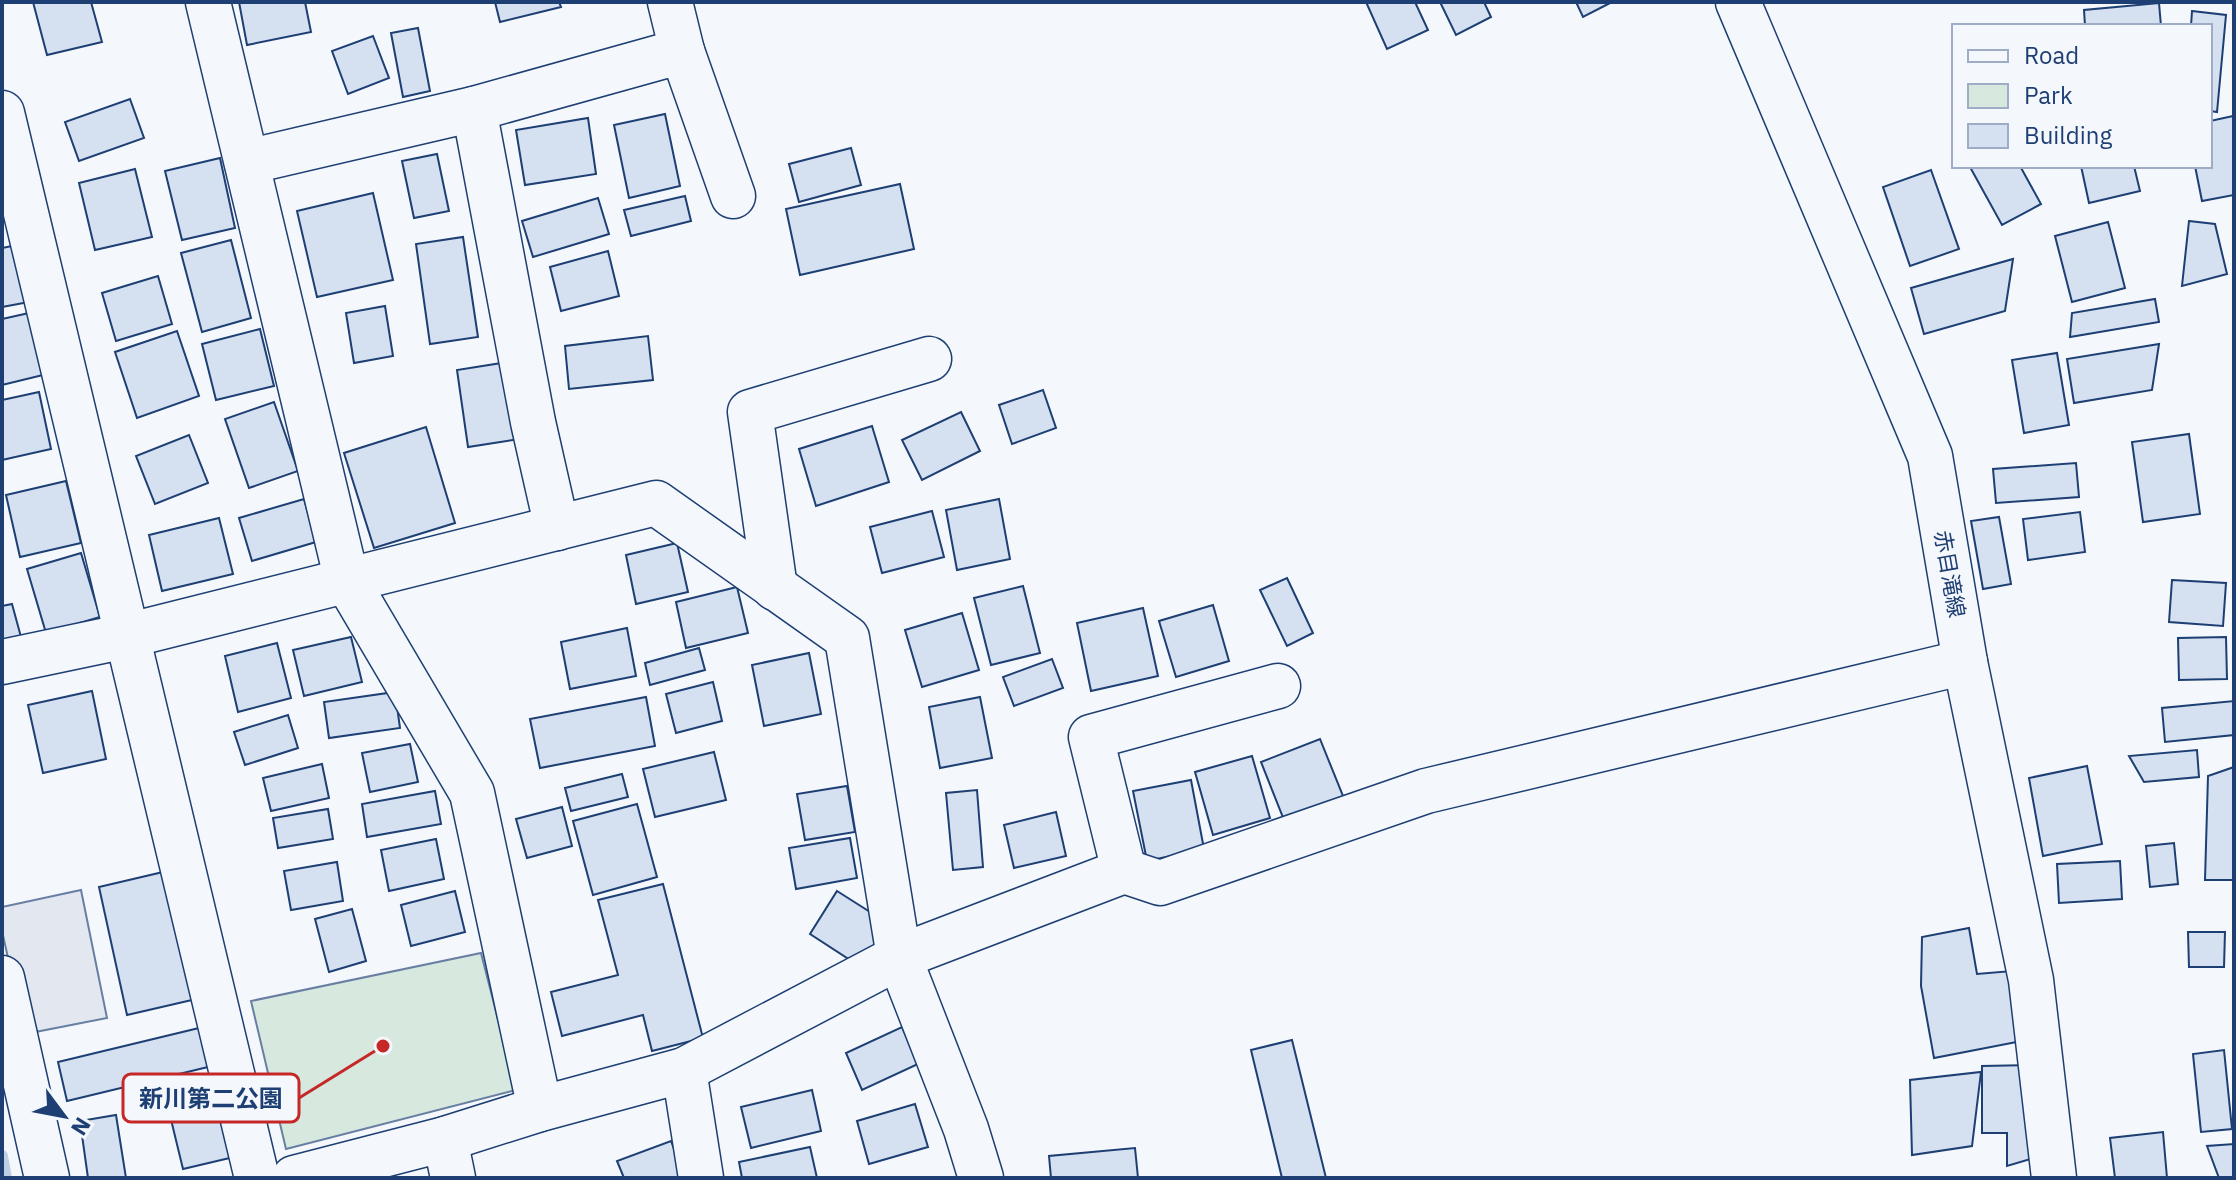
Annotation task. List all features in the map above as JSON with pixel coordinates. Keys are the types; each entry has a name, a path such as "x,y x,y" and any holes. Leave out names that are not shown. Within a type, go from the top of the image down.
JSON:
{"street":[{"path":"208,2 347,581 472,793 540,1109"},
{"path":"670,2 682,51 733,196"},
{"name":"赤目滝線","path":"1738,2 1930,456 1965,662 2031,980 2054,1178"},
{"path":"247,162 474,109 682,51"},
{"path":"474,109 533,422 557,528"},
{"path":"2,113 257,1178"},
{"path":"775,588 750,412 929,359"},
{"path":"2,662 126,636 656,503 847,638 899,957 966,1129 981,1178"},
{"path":"294,1178 449,1159 540,1109 684,1070 899,957 1124,871 1160,883 1426,791 1965,662"},
{"path":"1124,871 1091,737 1278,686"},
{"path":"2,978 47,1178"},
{"path":"684,1070 701,1178"}],"green space":[{"path":"481,953 516,1090 286,1149 251,1001"}],"shaded area":[{"path":"81,890 107,1018 25,1034 2,931 2,907"}],"building":[{"path":"33,2 91,2 102,42 47,55"},
{"path":"239,2 305,2 311,32 247,45"},
{"path":"495,2 559,2 561,7 500,22"},
{"path":"1366,2 1415,2 1428,30 1387,49"},
{"path":"1440,2 1484,2 1491,17 1456,35"},
{"path":"1576,2 1612,2 1583,17"},
{"path":"2159,3 2161,24 2085,24 2084,10"},
{"path":"2192,11 2226,15 2217,112 2212,111 2212,24 2191,24"},
{"path":"418,28 430,91 403,97 391,33"},
{"path":"373,36 389,78 348,94 332,51"},
{"path":"130,99 144,138 79,161 65,122"},
{"path":"665,114 680,186 629,198 614,125"},
{"path":"2233,116 2234,195 2202,201 2195,168 2212,168 2212,121"},
{"path":"588,118 596,174 525,185 516,130"},
{"path":"851,148 861,185 799,202 789,164"},
{"path":"437,154 449,211 414,218 402,161"},
{"path":"220,158 235,228 182,240 165,171"},
{"path":"1971,168 2021,168 2041,204 2002,225"},
{"path":"2081,168 2134,168 2140,191 2089,203"},
{"path":"135,169 152,237 95,250 79,183"},
{"path":"1931,170 1959,249 1910,266 1883,187"},
{"path":"900,184 914,249 800,275 786,209"},
{"path":"373,193 393,280 317,297 297,211"},
{"path":"685,196 691,221 631,236 624,210"},
{"path":"598,198 609,234 533,257 522,221"},
{"path":"2189,221 2215,224 2227,274 2182,286"},
{"path":"2108,222 2125,288 2072,302 2055,236"},
{"path":"463,237 478,337 430,344 416,244"},
{"path":"231,240 251,318 202,332 181,253"},
{"path":"17,245 29,302 2,307 2,248"},
{"path":"608,251 619,296 561,311 550,267"},
{"path":"2013,259 2005,311 1924,334 1911,288"},
{"path":"158,276 172,324 116,341 102,293"},
{"path":"2155,299 2159,322 2070,337 2072,313"},
{"path":"385,306 393,356 354,363 346,313"},
{"path":"29,313 43,375 2,385 2,319"},
{"path":"260,329 274,386 216,400 202,344"},
{"path":"177,331 199,396 137,418 115,352"},
{"path":"648,336 653,380 569,389 565,346"},
{"path":"2159,344 2152,390 2074,403 2067,359"},
{"path":"2057,353 2069,425 2024,433 2012,360"},
{"path":"508,362 520,439 468,447 457,370"},
{"path":"1043,390 1056,428 1012,444 999,405"},
{"path":"39,392 51,449 2,460 2,400"},
{"path":"274,402 298,471 249,488 225,419"},
{"path":"961,412 980,451 922,480 902,440"},
{"path":"872,426 889,482 816,506 799,449"},
{"path":"426,427 455,523 374,548 344,453"},
{"path":"2189,434 2200,514 2143,522 2132,442"},
{"path":"189,435 208,483 155,504 136,456"},
{"path":"2076,463 2079,497 1996,503 1993,469"},
{"path":"66,481 81,543 20,557 6,495"},
{"path":"304,499 316,542 252,561 239,518"},
{"path":"999,499 1010,559 957,570 946,510"},
{"path":"932,511 944,557 882,573 870,527"},
{"path":"2080,512 2085,552 2028,560 2023,519"},
{"path":"1999,517 2011,584 1983,589 1971,521"},
{"path":"219,518 233,574 162,591 149,535"},
{"path":"677,543 688,592 636,604 626,555"},
{"path":"81,553 100,617 46,633 27,569"},
{"path":"1287,578 1313,633 1287,646 1260,590"},
{"path":"2172,580 2226,583 2223,626 2169,622"},
{"path":"1023,586 1040,653 991,665 974,598"},
{"path":"737,587 748,633 686,648 676,602"},
{"path":"12,604 24,648 2,654 2,606"},
{"path":"1213,605 1229,661 1176,677 1159,621"},
{"path":"1143,608 1158,676 1091,691 1077,623"},
{"path":"962,613 979,670 922,687 905,630"},
{"path":"627,628 636,676 570,689 561,642"},
{"path":"351,637 362,682 304,696 293,650"},
{"path":"2226,637 2227,679 2179,680 2178,638"},
{"path":"277,643 291,698 238,712 225,656"},
{"path":"699,648 705,670 650,685 645,663"},
{"path":"809,653 821,714 764,726 752,665"},
{"path":"1052,659 1063,688 1014,706 1003,677"},
{"path":"713,682 722,721 676,733 666,694"},
{"path":"92,691 106,759 43,773 28,705"},
{"path":"395,692 400,728 329,738 324,702"},
{"path":"646,697 655,746 540,768 530,719"},
{"path":"980,697 992,758 940,768 929,707"},
{"path":"2234,701 2234,735 2165,742 2162,708"},
{"path":"288,715 298,748 245,765 234,732"},
{"path":"1320,739 1345,801 1286,825 1261,762"},
{"path":"410,744 418,782 370,792 362,753"},
{"path":"2197,750 2199,777 2144,782 2129,756"},
{"path":"714,752 726,800 655,817 643,769"},
{"path":"1252,756 1270,818 1213,835 1195,772"},
{"path":"322,764 329,798 271,811 263,778"},
{"path":"2087,766 2102,844 2043,856 2029,778"},
{"path":"2234,767 2234,880 2205,880 2208,776"},
{"path":"622,774 628,797 571,811 565,788"},
{"path":"1191,780 1204,849 1147,861 1133,791"},
{"path":"847,786 855,832 805,840 797,794"},
{"path":"977,790 983,867 953,870 946,793"},
{"path":"435,791 441,824 367,837 362,804"},
{"path":"637,804 657,877 593,895 573,821"},
{"path":"562,807 572,846 527,858 516,819"},
{"path":"328,809 333,839 278,848 273,818"},
{"path":"1056,812 1066,856 1014,868 1004,825"},
{"path":"850,838 857,878 796,889 789,848"},
{"path":"436,839 444,879 389,891 381,850"},
{"path":"2174,843 2178,884 2150,887 2146,846"},
{"path":"2120,861 2122,899 2059,903 2057,864"},
{"path":"337,862 343,901 291,910 284,871"},
{"path":"163,872 192,1000 127,1015 99,887"},
{"path":"663,884 703,1038 652,1051 643,1015 562,1036 551,992 618,975 598,900"},
{"path":"455,891 465,932 411,946 401,905"},
{"path":"837,891 889,924 861,967 810,934"},
{"path":"352,909 366,961 329,972 315,919"},
{"path":"1969,928 1977,974 2012,971 2027,1040 1934,1058 1921,986 1922,937"},
{"path":"2188,932 2225,932 2224,967 2189,967"},
{"path":"902,1027 918,1064 862,1090 846,1053"},
{"path":"199,1028 208,1067 67,1101 58,1062"},
{"path":"1292,1040 1326,1178 1282,1178 1251,1050"},
{"path":"2224,1050 2232,1129 2201,1132 2193,1054"},
{"path":"2033,1065 2034,1158 2007,1166 2007,1133 1982,1133 1982,1066"},
{"path":"1981,1072 1972,1146 1912,1155 1910,1080"},
{"path":"217,1087 234,1157 183,1169 166,1099"},
{"path":"812,1090 821,1131 751,1148 741,1107"},
{"path":"915,1104 928,1147 869,1164 857,1121"},
{"path":"116,1115 126,1178 88,1178 80,1121"},
{"path":"2163,1132 2167,1178 2115,1178 2110,1138"},
{"path":"671,1141 685,1178 624,1178 617,1161"},
{"path":"2234,1144 2234,1178 2219,1178 2207,1146"},
{"path":"810,1147 817,1178 742,1178 739,1162"},
{"path":"1135,1148 1138,1178 1051,1178 1049,1156"}],"waterway":[{"path":"2,1156 6,1178"}],"place":[{"name":"新川第二公園","path":"383,1046"}]}
